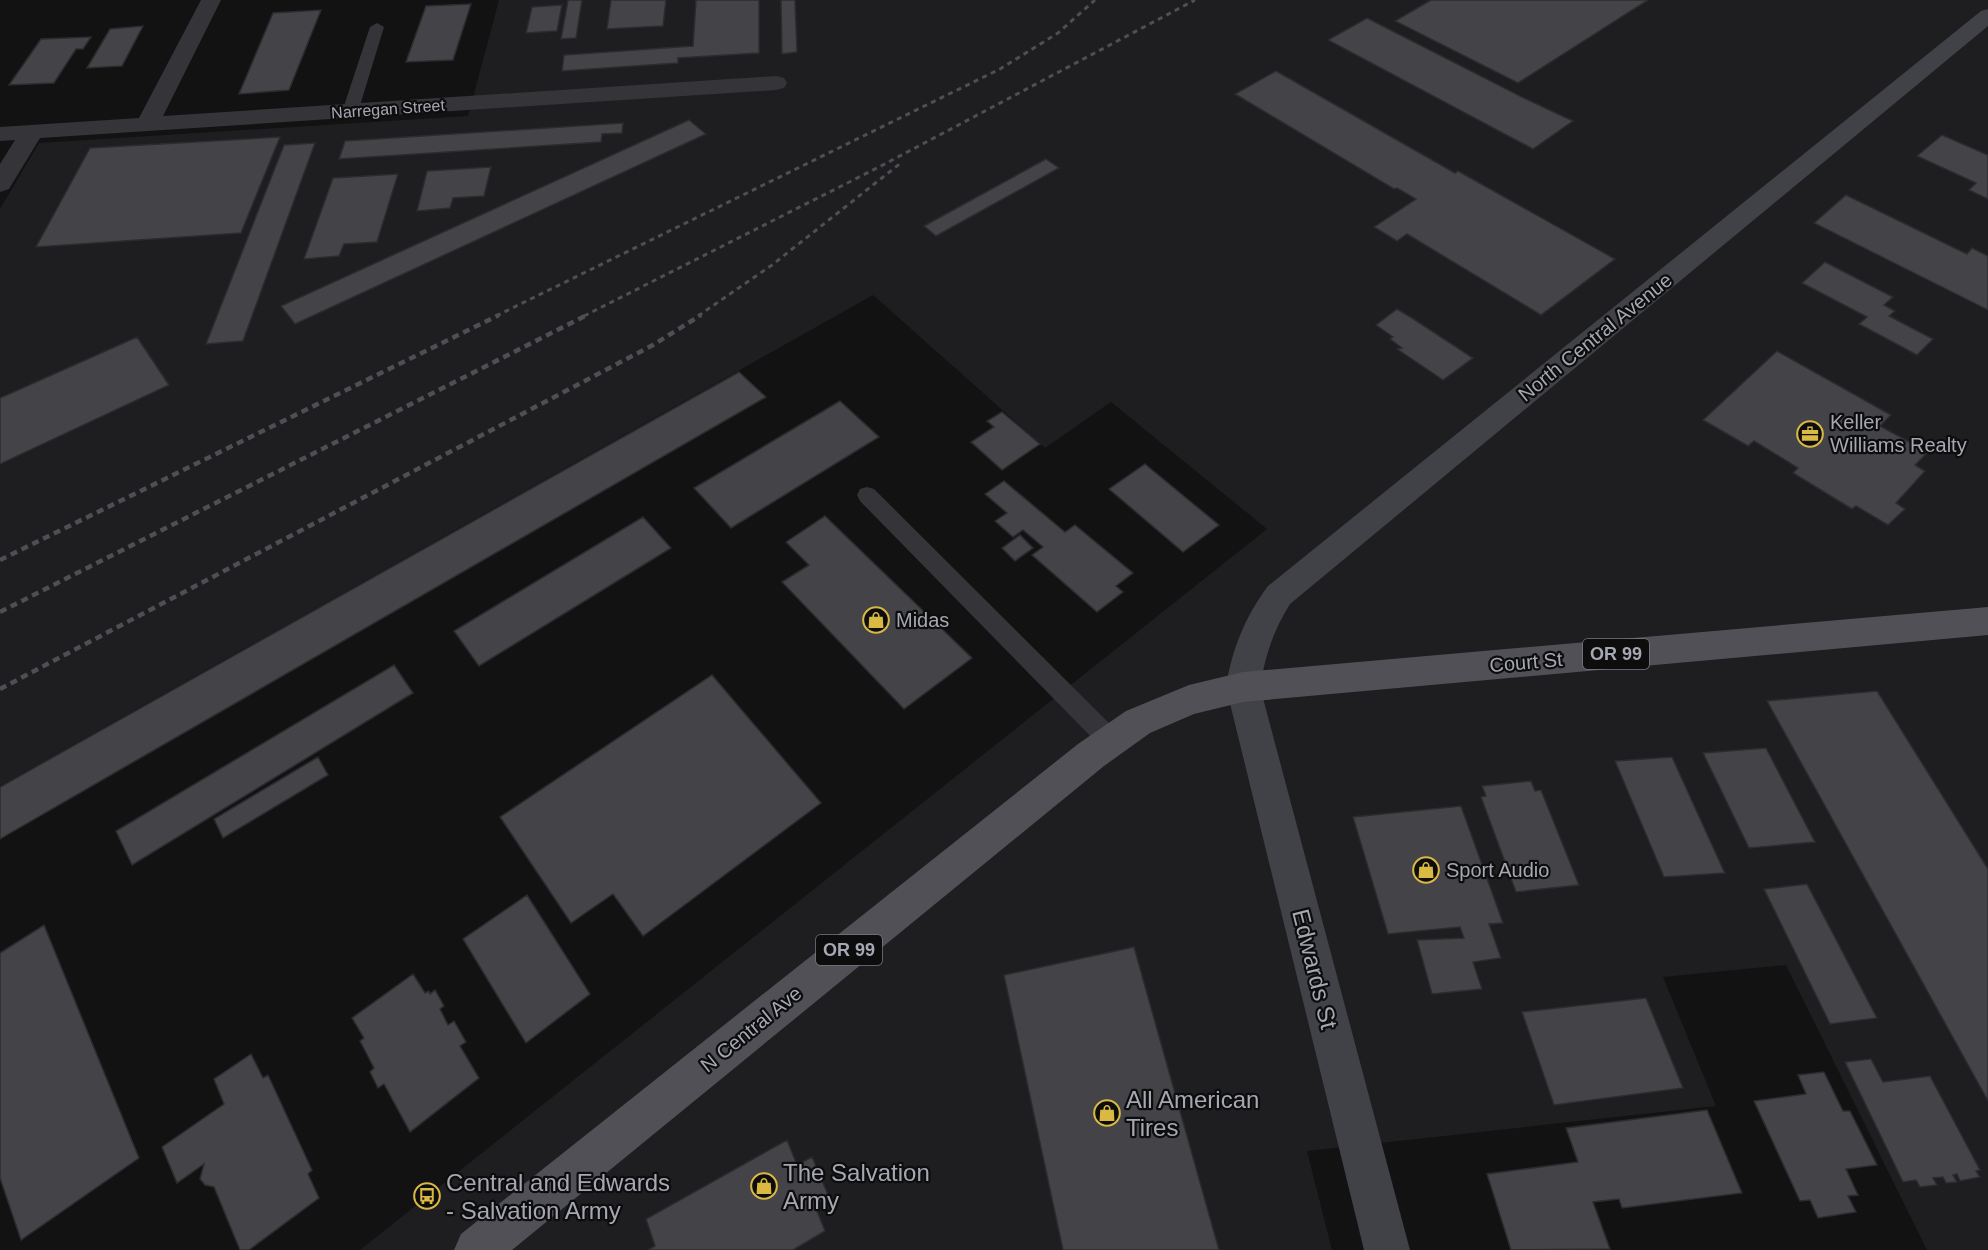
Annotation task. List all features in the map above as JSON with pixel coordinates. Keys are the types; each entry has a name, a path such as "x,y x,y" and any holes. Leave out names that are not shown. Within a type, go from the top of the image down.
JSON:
{"main road":[{"name":"Court St","path":"1243,687 1988,621"},
{"name":"N Central Ave","path":"477,1250 1111,741 1138,722 1189,700 1243,687"}],"street":[{"path":"147,125 212,0"},
{"name":"North Central Avenue","path":"1243,687 1249,650 1262,619 1279,595 1988,15"},
{"name":"Narregan Street","path":"0,134 776,84"},
{"path":"0,184 32,132"},
{"name":"Edwards St","path":"1243,687 1387,1250"}],"lane":[{"path":"350,111 377,27"},
{"path":"867,495 1111,741"}],"shaded area":[{"path":"499,0 1988,0 1988,1250 1927,1250 1786,965 1663,977 1716,1106 1307,1151 1332,1250 360,1250 1267,529 1111,402 1045,448 873,295 0,786 0,209 39,143 468,116"}],"building":[{"path":"568,0 582,0 576,38 561,39"},
{"path":"611,0 666,0 663,26 607,29"},
{"path":"696,0 759,0 759,53 678,58 678,63 562,71 564,55 693,46"},
{"path":"781,0 795,0 797,52 782,54"},
{"path":"1431,0 1648,0 1518,83 1395,21"},
{"path":"471,4 453,60 406,62 426,6"},
{"path":"562,5 557,31 526,33 532,7"},
{"path":"321,10 289,90 239,94 273,13"},
{"path":"1367,18 1573,121 1533,149 1328,40"},
{"path":"143,26 122,66 87,68 110,29"},
{"path":"91,37 83,49 76,49 54,83 9,85 41,39"},
{"path":"1276,71 1455,173 1458,171 1615,259 1541,315 1407,234 1397,241 1374,227 1416,199 1397,188 1394,189 1235,94"},
{"path":"689,120 706,134 295,324 281,306"},
{"path":"623,123 622,133 602,134 601,142 339,159 345,141"},
{"path":"1942,135 1988,155 1988,199 1969,190 1976,183 1917,156"},
{"path":"280,137 241,233 36,247 90,148"},
{"path":"315,143 243,341 206,344 284,145"},
{"path":"1046,159 1059,168 936,236 924,226"},
{"path":"491,167 484,196 453,198 450,208 417,211 427,171"},
{"path":"398,174 377,242 344,244 339,256 304,259 333,178"},
{"path":"1846,195 1967,254 1972,248 1988,256 1988,310 1814,223"},
{"path":"1825,262 1893,297 1884,305 1895,311 1889,316 1933,339 1917,355 1859,324 1867,317 1802,283"},
{"path":"1397,309 1473,358 1443,380 1397,349 1402,348 1390,339 1393,337 1376,325"},
{"path":"137,337 169,385 0,464 0,398"},
{"name":"Keller Williams Realty","path":"1777,351 1891,415 1880,426 1928,452 1915,465 1925,471 1896,503 1905,509 1888,525 1856,506 1852,509 1793,473 1798,468 1754,441 1748,446 1703,420"},
{"path":"739,372 766,397 0,839 0,787"},
{"path":"840,401 879,437 731,528 694,488"},
{"path":"1002,412 1040,444 1002,470 971,442 994,427 987,421"},
{"path":"1145,464 1219,525 1183,552 1109,489"},
{"path":"1004,481 1065,532 1075,525 1133,573 1116,586 1123,592 1097,612 1032,555 1043,547 1023,530 1013,537 995,521 1007,513 985,494"},
{"name":"Midas","path":"825,516 972,658 904,709 782,582 809,565 786,542"},
{"path":"643,517 671,548 479,666 454,631"},
{"path":"1020,535 1033,548 1015,561 1002,548"},
{"path":"394,665 413,693 132,865 116,831"},
{"path":"712,675 821,803 643,936 613,894 571,923 500,817"},
{"path":"1877,691 1988,869 1988,1101 1767,701"},
{"path":"1766,748 1815,842 1749,848 1703,753"},
{"path":"318,757 328,775 223,838 214,819"},
{"path":"1672,757 1725,873 1664,877 1615,761"},
{"path":"1531,781 1535,791 1541,790 1579,885 1516,892 1481,797 1486,796 1482,786"},
{"name":"Sport Audio","path":"1461,806 1503,923 1489,924 1501,958 1473,962 1482,989 1432,994 1417,940 1464,938 1460,927 1388,934 1353,817"},
{"path":"1807,884 1877,1018 1830,1024 1764,889"},
{"path":"527,895 590,994 526,1043 463,939"},
{"path":"44,925 139,1158 21,1240 0,1178 0,953"},
{"name":"All American Tires","path":"1134,947 1219,1250 1063,1250 1004,975"},
{"path":"413,974 425,993 429,991 430,994 435,990 444,1006 440,1009 448,1025 454,1021 466,1042 460,1046 479,1078 410,1132 384,1084 378,1088 370,1072 374,1068 360,1041 364,1038 352,1018"},
{"path":"1646,998 1683,1088 1554,1105 1522,1012"},
{"path":"251,1054 263,1078 268,1075 312,1170 308,1174 319,1198 249,1250 240,1250 214,1187 205,1185 200,1179 204,1164 177,1183 162,1147 224,1104 214,1079"},
{"path":"1871,1059 1883,1082 1930,1076 1980,1170 1976,1171 1980,1177 1960,1181 1957,1174 1953,1175 1957,1182 1946,1183 1943,1177 1933,1178 1937,1185 1920,1187 1916,1180 1903,1182 1845,1062"},
{"path":"1824,1072 1843,1111 1850,1111 1877,1165 1846,1169 1858,1195 1848,1196 1856,1212 1818,1218 1810,1200 1800,1201 1754,1101 1806,1094 1798,1075"},
{"path":"1707,1110 1742,1193 1622,1208 1619,1199 1593,1202 1610,1249 1511,1250 1487,1174 1578,1162 1566,1128"},
{"name":"The Salvation Army","path":"787,1140 797,1165 812,1157 829,1197 815,1206 825,1231 793,1250 648,1250 655,1246 646,1219"}],"railway":[{"path":"496,316 1000,69 1058,33 1095,0"},
{"path":"584,316 879,167 1195,0"},
{"path":"698,316 772,265 902,162"},
{"path":"0,560 499,315"},
{"path":"0,612 587,315"},
{"path":"0,689 653,345 701,315"}],"place":[{"name":"Keller Williams Realty","path":"1810,434"},
{"name":"Midas","path":"876,620"},
{"name":"Sport Audio","path":"1426,870"},
{"name":"All American Tires","path":"1107,1113"},
{"name":"The Salvation Army","path":"764,1186"},
{"name":"Central and Edwards - Salvation Army","path":"427,1196"}]}
